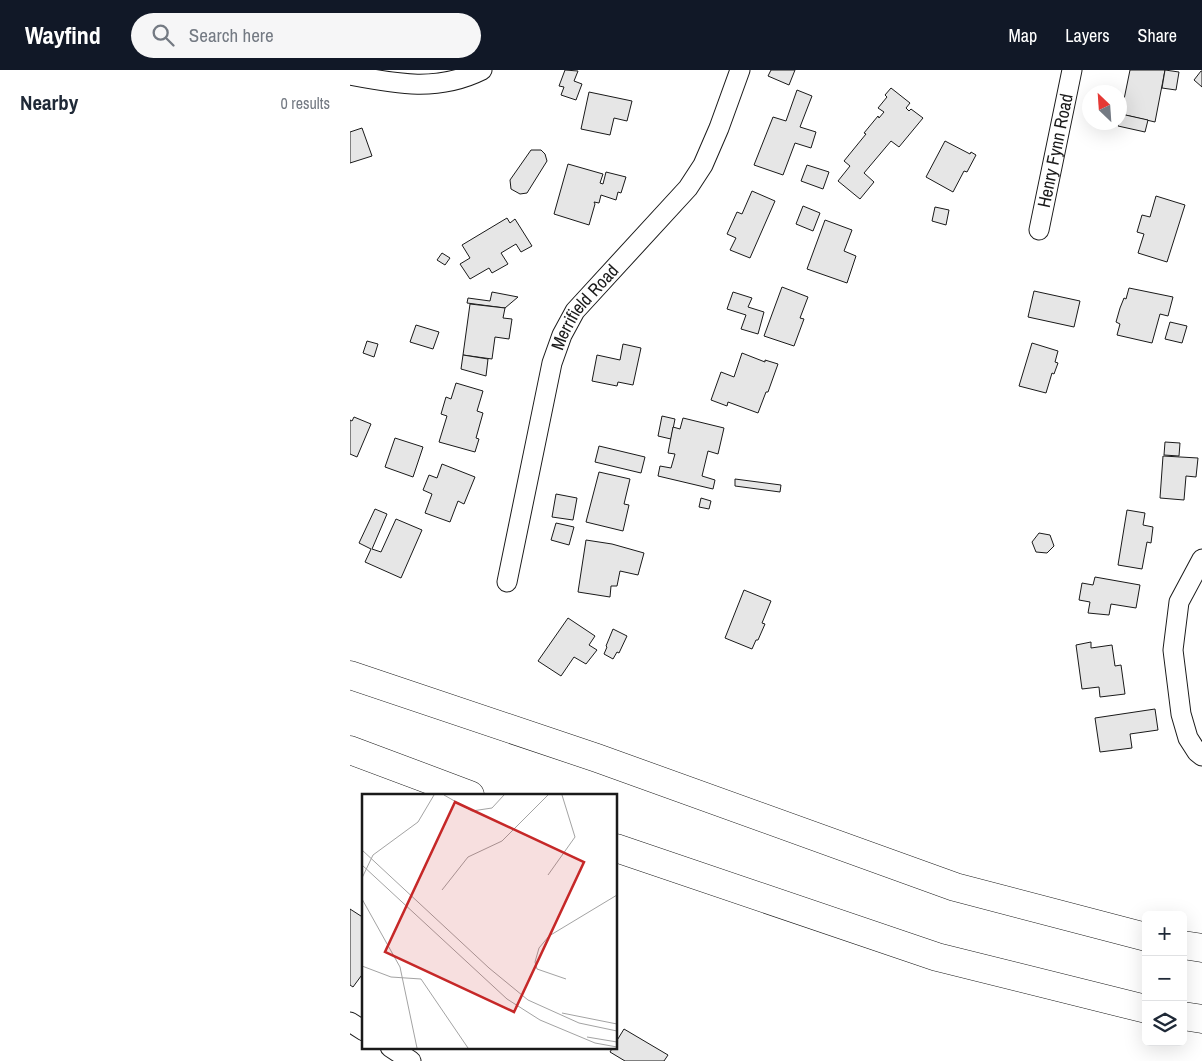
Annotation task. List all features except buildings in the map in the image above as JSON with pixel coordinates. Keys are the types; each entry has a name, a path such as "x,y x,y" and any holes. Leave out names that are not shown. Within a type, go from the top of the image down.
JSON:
{"highway":[{"path":"350,675 598,758 955,887 1142,936"},
{"path":"350,750 467,794"},
{"path":"618,849 938,957 1142,1008"},
{"path":"1187,946 1202,948"},
{"path":"1187,1017 1202,1019"}],"street":[{"path":"350,75 391,83 430,85 466,78 482,70"},
{"name":"Merrifield Road","path":"507,582 552,363 562,335 575,311 688,188 703,165 740,70"},
{"name":"Henry Fynn Road","path":"1039,230 1072,70"},
{"path":"1202,559 1179,602 1173,650 1181,714 1188,738 1202,756"},
{"path":"350,1022 362,1030"},
{"path":"392,1048 411,1061"}]}
